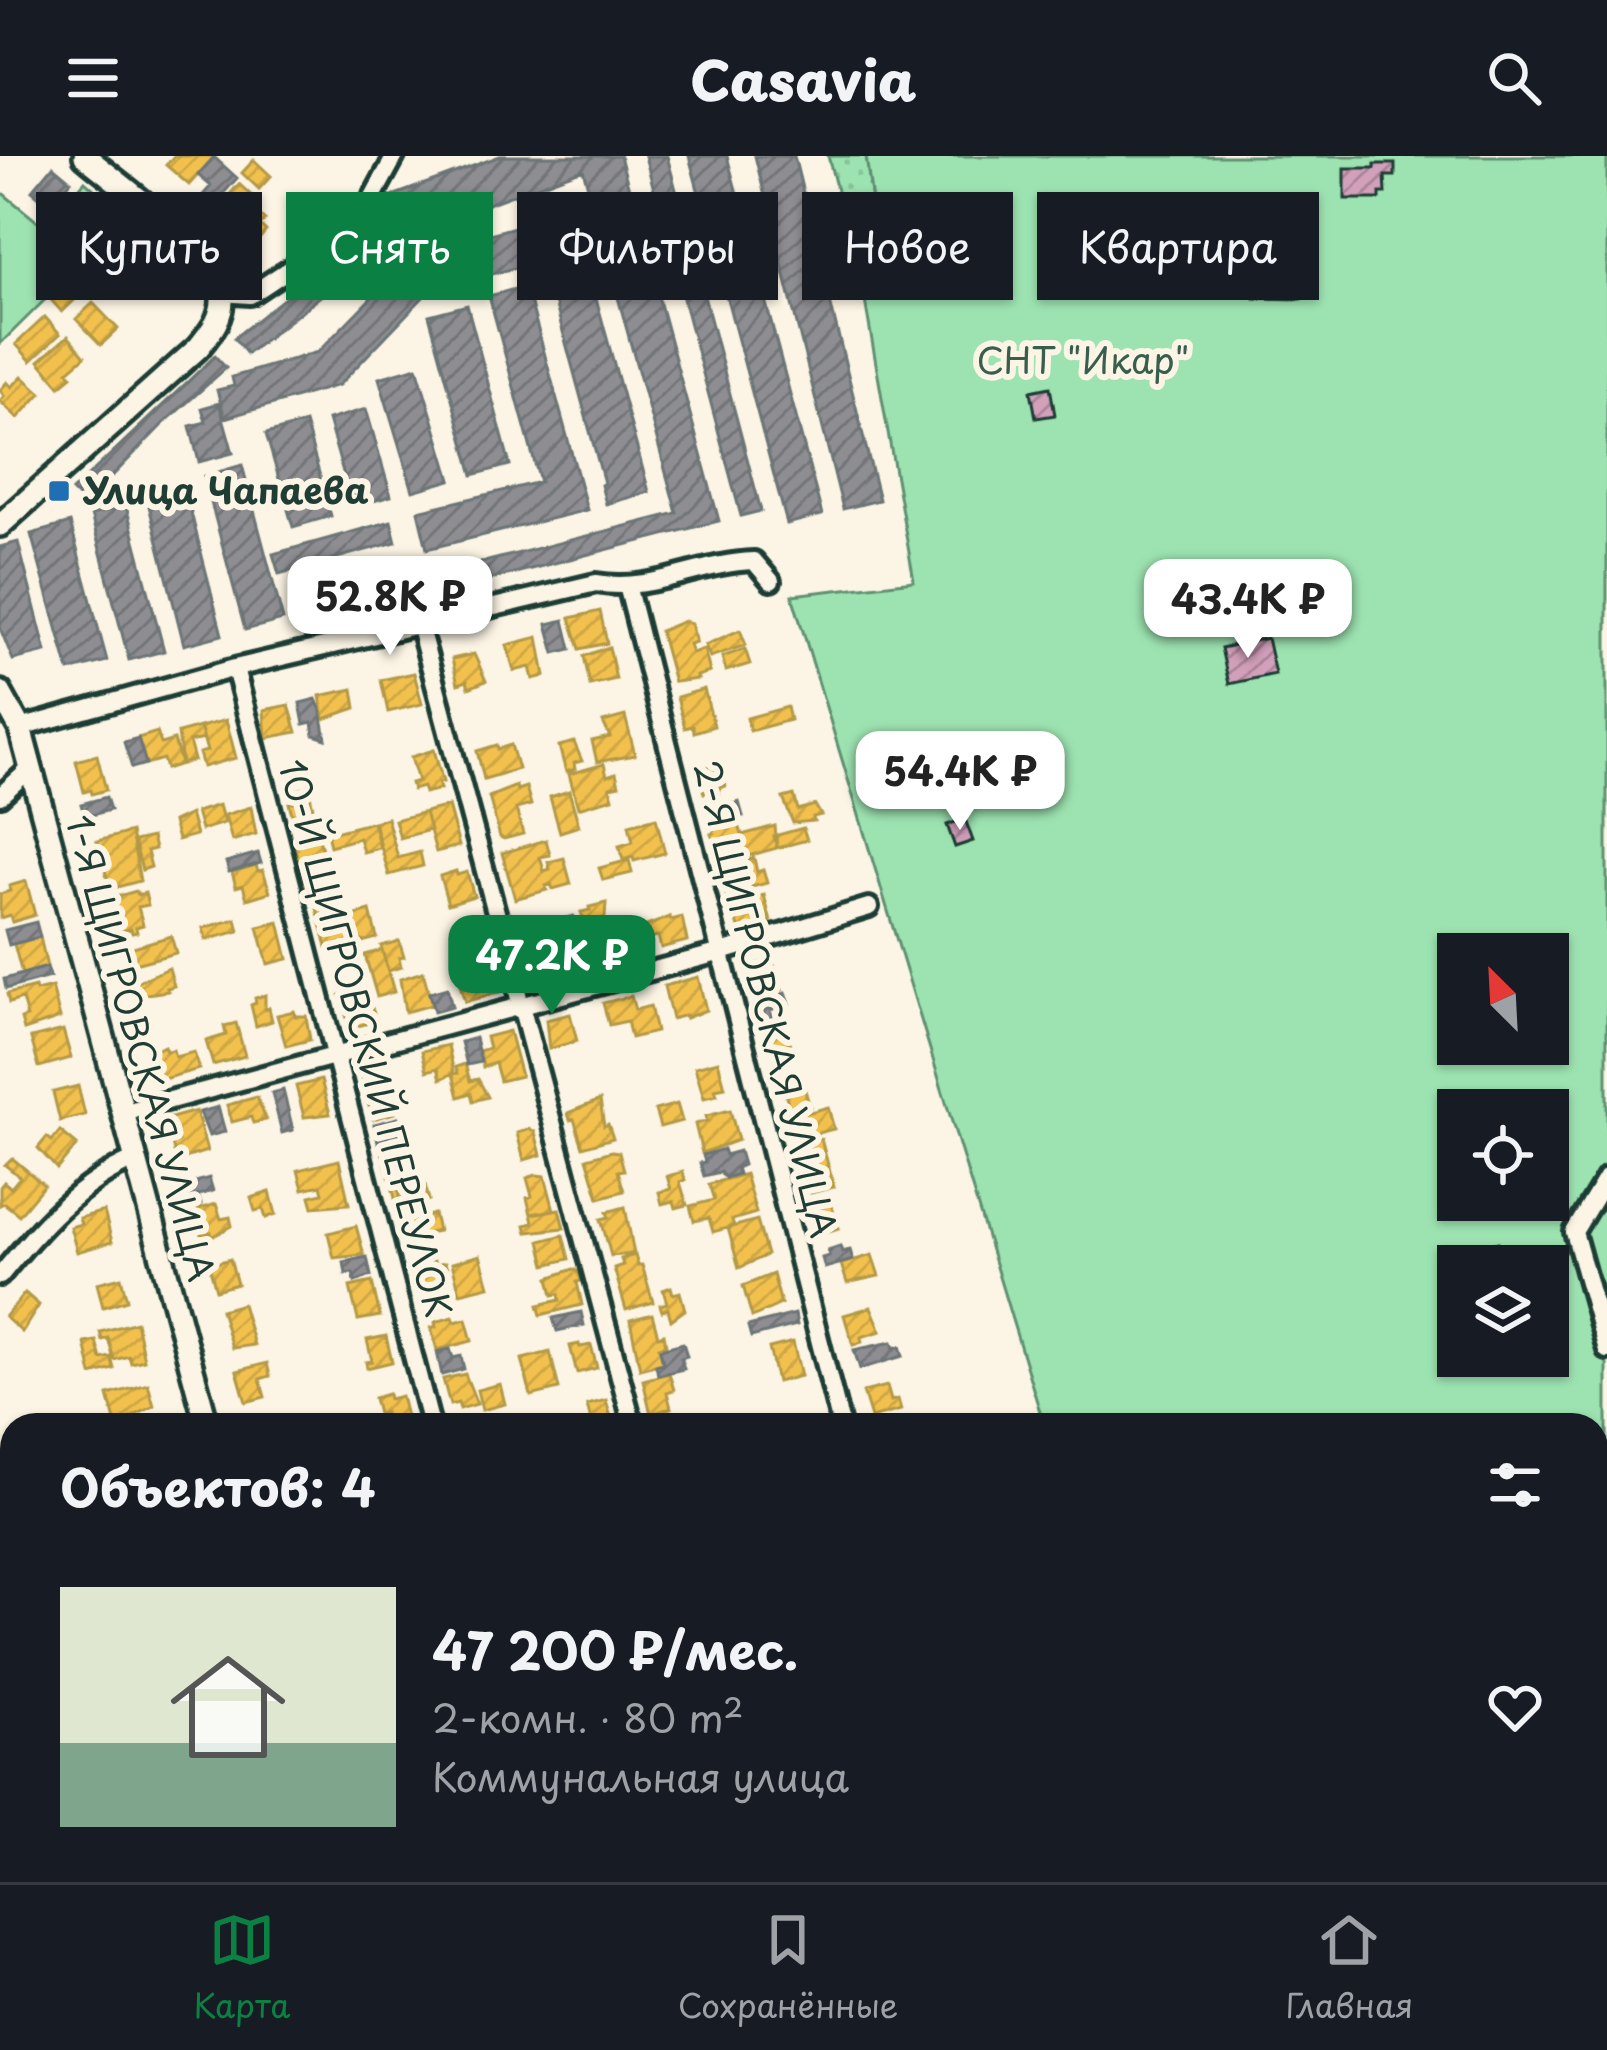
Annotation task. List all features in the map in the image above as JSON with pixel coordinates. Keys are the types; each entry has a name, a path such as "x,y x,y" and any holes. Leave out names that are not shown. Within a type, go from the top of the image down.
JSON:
{"street":[{"path":"85,156 127,192"},
{"path":"262,287 303,260 369,204 395,156"},
{"path":"0,525 198,348 218,319 221,300"},
{"path":"20,728 236,668 596,583 628,589 726,562 754,561 771,580"},
{"name":"2-Я ЩИГРОВСКАЯ УЛИЦА","path":"628,589 838,1413"},
{"path":"419,624 630,1413"},
{"name":"10-Й ЩИГРОВСКИЙ ПЕРЕУЛОК","path":"236,668 428,1413"},
{"name":"1-Я ЩИГРОВСКАЯ УЛИЦА","path":"0,692 20,728 204,1413"},
{"path":"0,796 31,768"},
{"path":"122,1113 869,907"},
{"path":"0,1276 63,1206 89,1184 134,1160"},
{"path":"1607,1177 1574,1232 1607,1350"}],"green space":[{"path":"828,156 866,156 871,192 837,192"},
{"name":"СНТ \"Икар\"","path":"866,156 1607,156 1607,1413 1040,1413 792,595 914,581 865,300 1013,300 1013,192 871,192"},
{"path":"85,181 97,192 76,192"},
{"path":"0,191 36,221 36,300 45,300 0,344"}],"building: Жильё":[{"path":"174,156 214,157 189,185 166,165"},
{"path":"254,160 271,176 259,189 242,173"},
{"path":"53,300 75,300 62,312"},
{"path":"93,303 118,329 101,345 76,319"},
{"path":"45,317 60,334 31,361 16,344"},
{"path":"68,336 85,356 60,386 39,361"},
{"path":"22,376 41,393 18,418 0,401 4,396 0,390 7,382 12,387"},
{"path":"600,611 607,643 580,649 570,618"},
{"path":"684,621 691,623 696,642 689,644 692,653 704,649 710,672 674,682 660,631"},
{"path":"740,630 746,645 710,657 705,645"},
{"path":"538,637 545,676 533,679 530,667 514,671 507,645"},
{"path":"609,647 616,679 590,685 584,656"},
{"path":"745,649 750,664 726,671 722,657"},
{"path":"474,654 486,681 469,688 467,681 458,684 452,659"},
{"path":"414,673 422,704 388,712 381,680"},
{"path":"353,689 356,708 324,719 320,696"},
{"path":"704,689 714,726 694,732 693,726 685,728 677,697"},
{"path":"289,705 297,732 266,738 264,710"},
{"path":"787,707 790,720 750,731 747,718"},
{"path":"625,716 635,755 597,762 592,741 610,737 603,722"},
{"path":"226,720 236,758 203,767 199,753 207,751 200,727"},
{"path":"200,727 204,739 189,742 194,760 182,764 178,733"},
{"path":"157,732 161,744 174,740 181,764 166,769 163,759 146,764 138,738"},
{"path":"574,742 582,761 566,772 559,746"},
{"path":"497,745 498,749 511,745 518,769 484,779 477,751"},
{"path":"434,750 443,782 438,783 440,789 413,790 411,783 418,781 411,757"},
{"path":"97,755 106,790 92,794 91,790 84,792 76,761"},
{"path":"604,764 607,776 616,773 619,785 610,787 613,798 578,808 569,774"},
{"path":"717,764 726,786 714,797 712,790 704,793 697,770"},
{"path":"516,786 517,790 526,787 531,805 516,809 523,834 504,839 489,797"},
{"path":"308,787 317,824 304,827 303,823 295,825 289,803 294,791"},
{"path":"569,791 579,826 560,832 550,797"},
{"path":"794,795 798,810 815,805 821,815 813,817 814,821 793,823 783,798"},
{"path":"219,805 224,823 201,830 196,812"},
{"path":"448,806 459,846 436,852 425,812"},
{"path":"251,807 256,834 232,841 225,815"},
{"path":"425,812 430,830 400,838 395,820"},
{"path":"190,814 196,835 178,840 173,822"},
{"path":"387,818 398,858 420,852 423,866 389,875 374,822"},
{"path":"656,818 665,853 623,860 619,846 633,842 629,825"},
{"path":"738,821 742,835 775,826 777,848 723,863 713,828"},
{"path":"373,822 380,848 363,852 359,838 330,846 327,834"},
{"path":"803,828 807,840 777,848 774,836"},
{"path":"131,832 140,881 110,889 97,841"},
{"path":"317,832 323,853 298,860 292,839"},
{"path":"152,837 155,849 147,851 151,867 142,870 134,841"},
{"path":"546,840 550,855 540,857 544,871 550,869 548,862 564,858 571,884 553,889 551,884 547,890 515,899 502,853"},
{"path":"323,853 331,879 306,886 302,859"},
{"path":"754,858 757,872 763,870 767,883 726,894 724,866"},
{"path":"629,860 632,873 603,880 599,868"},
{"path":"256,865 258,871 263,870 270,892 247,899 243,885 236,887 232,872"},
{"path":"456,871 457,875 467,872 474,896 448,904 440,876"},
{"path":"26,881 35,915 12,922 10,915 0,918 0,894"},
{"path":"145,893 148,905 138,907 143,925 136,927 137,932 121,931 112,898"},
{"path":"764,895 771,922 740,931 732,904"},
{"path":"339,903 343,918 349,917 355,940 327,947 317,908"},
{"path":"606,903 602,927 578,934 574,920 583,917 581,912"},
{"path":"370,911 377,938 362,942 350,917"},
{"path":"682,917 687,941 661,948 658,936 647,939 644,927"},
{"path":"236,919 239,931 206,940 203,928"},
{"path":"279,922 288,959 268,964 258,927"},
{"path":"615,927 622,955 600,961 595,944 585,947 582,936"},
{"path":"171,936 176,953 131,965 126,949"},
{"path":"40,937 47,967 22,974 14,944"},
{"path":"565,937 573,970 537,980 526,947 549,947 547,942"},
{"path":"399,941 404,957 399,958 401,967 388,971 381,946"},
{"path":"382,950 394,992 377,997 365,955"},
{"path":"492,951 503,991 465,1002 455,968 466,965 469,978 481,975 477,960"},
{"path":"772,959 782,990 757,992 750,966"},
{"path":"169,968 174,986 139,995 135,983"},
{"path":"423,972 432,1005 405,1012 400,979"},
{"path":"698,977 706,1010 672,1019 664,986"},
{"path":"35,987 36,991 52,987 60,1018 24,1030 21,1019 27,1017 22,999 9,1003 7,994"},
{"path":"364,987 373,1022 350,1028 340,995"},
{"path":"265,995 265,1010 269,1008 272,1021 256,1026 251,1005"},
{"path":"631,996 635,1010 650,1006 656,1032 631,1038 627,1021 609,1025 603,1003"},
{"path":"294,1011 295,1016 306,1016 310,1040 286,1046 277,1015"},
{"path":"570,1014 577,1041 549,1049 546,1020"},
{"path":"236,1023 245,1056 213,1065 206,1041 226,1035 224,1026"},
{"path":"786,1027 794,1057 776,1062 767,1033"},
{"path":"63,1030 71,1058 39,1067 31,1038"},
{"path":"509,1031 521,1076 500,1081 495,1063 483,1067 479,1051 489,1048 486,1037"},
{"path":"448,1045 454,1073 441,1079 438,1068 427,1071 422,1051"},
{"path":"164,1046 175,1057 194,1052 199,1069 160,1080 152,1052"},
{"path":"718,1061 725,1087 704,1098 695,1067"},
{"path":"381,1064 388,1091 366,1096 359,1070"},
{"path":"465,1064 470,1081 478,1079 488,1097 473,1101 471,1093 459,1097 453,1074"},
{"path":"321,1080 330,1114 304,1117 296,1086"},
{"path":"802,1080 810,1107 790,1110 783,1086"},
{"path":"78,1086 85,1115 60,1121 53,1092"},
{"path":"388,1091 395,1113 373,1119 366,1096"},
{"path":"257,1097 266,1120 253,1123 251,1117 232,1122 227,1105"},
{"path":"600,1100 604,1126 608,1124 613,1138 583,1147 568,1113"},
{"path":"677,1104 682,1121 660,1127 655,1110"},
{"path":"828,1107 834,1129 798,1138 792,1117"},
{"path":"730,1110 738,1140 702,1153 695,1124"},
{"path":"196,1111 207,1151 182,1159 181,1153 175,1155 172,1144 178,1142 171,1118"},
{"path":"530,1129 541,1155 524,1160 517,1133"},
{"path":"60,1131 77,1145 57,1169 38,1148"},
{"path":"821,1139 834,1187 811,1193 799,1145"},
{"path":"402,1141 412,1178 390,1180 381,1147"},
{"path":"619,1152 624,1191 599,1198 587,1158"},
{"path":"12,1158 44,1185 19,1215 4,1203 0,1205 0,1187 4,1182 11,1188 20,1177 5,1165"},
{"path":"339,1160 349,1204 313,1207 310,1196 323,1193 321,1185 303,1189 298,1170"},
{"path":"683,1172 685,1180 680,1182 687,1205 662,1204 659,1192 671,1189 667,1176"},
{"path":"745,1174 756,1213 713,1232 709,1218 694,1221 690,1206 714,1200 709,1184"},
{"path":"545,1176 554,1210 531,1214 527,1178"},
{"path":"424,1181 429,1200 398,1211 393,1190 398,1188 401,1199 405,1197 402,1187"},
{"path":"270,1192 276,1214 266,1218 263,1209 255,1211 251,1198"},
{"path":"216,1204 221,1219 230,1217 232,1226 212,1237 211,1232 202,1235 195,1210"},
{"path":"831,1204 839,1228 822,1233 815,1209"},
{"path":"418,1205 422,1218 434,1214 438,1231 406,1239 398,1211"},
{"path":"625,1207 634,1254 611,1256 601,1219"},
{"path":"559,1209 564,1228 527,1232 525,1225 533,1223 531,1214"},
{"path":"104,1211 112,1242 77,1252 70,1227 81,1224 79,1218"},
{"path":"757,1220 767,1255 739,1268 728,1228"},
{"path":"356,1226 364,1255 334,1258 328,1233"},
{"path":"563,1235 569,1259 546,1265 540,1241"},
{"path":"480,1255 489,1286 460,1293 452,1263"},
{"path":"635,1255 653,1302 626,1310 614,1268 623,1265 621,1259"},
{"path":"872,1255 879,1276 847,1283 841,1264"},
{"path":"230,1259 237,1284 216,1290 209,1265"},
{"path":"434,1261 435,1265 445,1263 449,1275 438,1278 441,1288 421,1293 414,1266"},
{"path":"573,1269 581,1281 577,1282 582,1305 541,1315 538,1305 560,1300 559,1294 553,1295 549,1278"},
{"path":"773,1274 781,1304 752,1317 743,1286"},
{"path":"121,1277 127,1300 103,1307 97,1283"},
{"path":"372,1282 380,1316 358,1320 350,1287"},
{"path":"671,1287 673,1294 680,1292 685,1310 671,1320 668,1309 662,1311 660,1305 667,1303 663,1290"},
{"path":"25,1293 39,1305 22,1332 5,1317"},
{"path":"242,1304 254,1345 232,1348 221,1310"},
{"path":"871,1307 881,1331 853,1345 844,1315"},
{"path":"652,1314 658,1336 664,1334 666,1345 659,1347 663,1363 640,1369 630,1320"},
{"path":"453,1317 455,1322 466,1319 472,1341 437,1350 431,1328"},
{"path":"136,1322 144,1360 131,1363 129,1356 114,1360 108,1338 102,1340 100,1332"},
{"path":"386,1336 392,1362 367,1368 366,1362 372,1361 367,1340"},
{"path":"96,1341 101,1359 111,1357 114,1369 92,1375 85,1343"},
{"path":"793,1342 801,1376 777,1382 769,1348"},
{"path":"591,1345 597,1368 577,1373 570,1346"},
{"path":"550,1352 559,1389 531,1396 522,1359"},
{"path":"267,1363 270,1376 260,1379 265,1397 246,1402 237,1371"},
{"path":"669,1373 674,1390 667,1392 671,1408 651,1413 643,1380"},
{"path":"465,1374 477,1404 460,1409 458,1403 450,1405 443,1379"},
{"path":"148,1384 154,1406 140,1413 113,1413 108,1395"},
{"path":"500,1384 505,1404 482,1410 477,1390"},
{"path":"887,1386 891,1401 898,1399 901,1410 869,1413 863,1392"},
{"path":"401,1396 405,1413 378,1413 374,1398"},
{"path":"606,1400 610,1413 589,1413 587,1405"}],"building: Промзона":[{"path":"500,156 620,156 630,192 589,192 583,169 493,202 493,192 403,192"},
{"path":"645,156 667,156 677,192 655,192"},
{"path":"689,156 727,156 737,192 699,192"},
{"path":"755,156 794,156 803,192 802,300 830,300 879,500 843,509 778,248 778,192 764,192"},
{"path":"214,157 237,178 225,192 206,192 211,186 198,175"},
{"path":"53,166 71,181 62,192 32,191"},
{"path":"517,226 517,267 493,274 493,233"},
{"path":"517,288 517,300 530,300 587,510 427,549 418,511 540,482 490,300"},
{"path":"286,297 316,300 247,354 234,338"},
{"path":"369,300 420,300 339,385 225,418 217,390 234,386 232,377 318,352"},
{"path":"554,300 596,300 649,492 606,504"},
{"path":"619,300 659,300 719,521 417,598 413,580 677,513"},
{"path":"683,300 705,300 761,511 741,516"},
{"path":"727,300 765,300 822,515 787,524"},
{"path":"467,305 510,465 473,475 429,315"},
{"path":"215,356 226,368 85,504 72,491"},
{"path":"417,367 451,480 413,491 379,378"},
{"path":"219,403 233,453 199,462 190,426 206,422 202,408"},
{"path":"366,409 391,496 353,507 328,420"},
{"path":"305,423 331,516 293,527 266,434"},
{"path":"242,465 283,620 245,630 204,476"},
{"path":"183,481 222,635 184,645 145,490"},
{"path":"126,506 164,651 129,660 91,515"},
{"path":"391,521 396,542 333,559 341,589 321,594 313,565 279,574 273,554"},
{"path":"70,523 107,661 69,671 31,534"},
{"path":"18,542 46,652 13,660 0,628 0,547"},
{"path":"564,620 571,649 555,653 547,624"},
{"path":"316,699 326,739 314,735 312,722 304,724 300,703"},
{"path":"138,738 146,764 132,768 124,742"},
{"path":"106,797 110,810 85,817 81,804"},
{"path":"739,802 743,816 711,821 708,811"},
{"path":"258,853 261,863 229,872 226,862"},
{"path":"573,916 581,947 570,950 562,919"},
{"path":"36,922 40,937 9,945 5,930"},
{"path":"47,967 50,977 6,989 4,979"},
{"path":"447,988 452,1007 434,1012 429,993"},
{"path":"785,993 789,1004 770,1010 773,1021 767,1023 760,1001"},
{"path":"475,1038 481,1062 467,1065 461,1042"},
{"path":"283,1090 293,1130 282,1133 272,1093"},
{"path":"218,1107 225,1132 209,1136 200,1112"},
{"path":"398,1118 398,1137 378,1142 374,1124"},
{"path":"723,1149 725,1155 739,1151 743,1165 736,1168 738,1174 704,1176 703,1155"},
{"path":"209,1178 213,1191 198,1195 201,1204 188,1208 182,1186"},
{"path":"840,1246 842,1252 850,1250 853,1260 825,1268 822,1258"},
{"path":"367,1257 371,1276 355,1282 353,1273 346,1274 344,1262"},
{"path":"581,1312 584,1325 557,1331 553,1318"},
{"path":"795,1314 797,1325 751,1337 748,1326"},
{"path":"892,1342 894,1348 900,1346 903,1356 860,1369 854,1350"},
{"path":"683,1343 684,1369 658,1375 656,1365 663,1363 660,1349"},
{"path":"450,1349 453,1358 461,1356 464,1369 442,1375 437,1352"}],"building: Прочее":[{"path":"1375,164 1395,164 1395,176 1385,176 1386,193 1380,193 1380,199 1345,199 1345,168 1375,168"},
{"path":"1050,387 1055,415 1036,418 1031,391"},
{"path":"1267,638 1275,674 1229,684 1221,648"},
{"path":"965,819 973,841 955,847 947,825"}],"place":[{"name":"Улица Чапаева","path":"59,491"}]}
